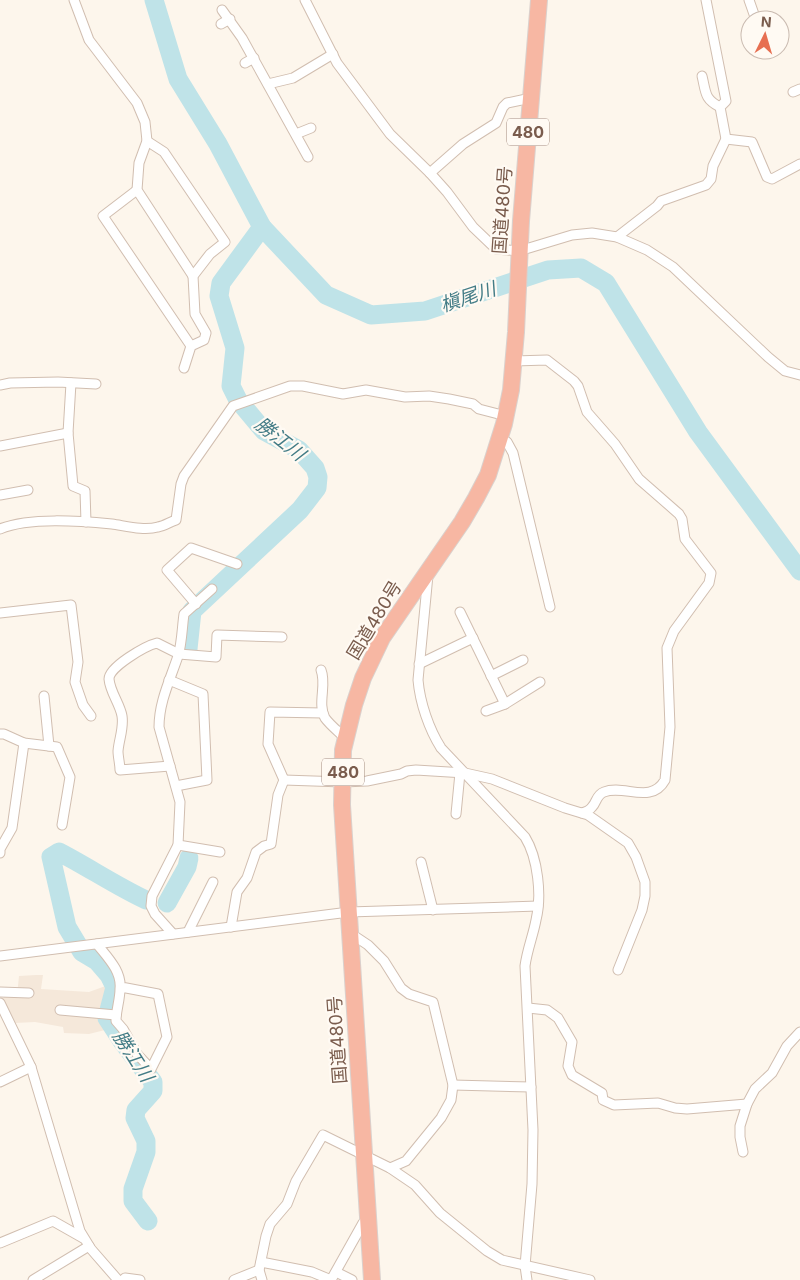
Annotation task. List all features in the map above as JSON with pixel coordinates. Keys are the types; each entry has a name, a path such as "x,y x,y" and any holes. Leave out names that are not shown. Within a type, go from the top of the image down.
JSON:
{"highway":[{"name":"国道480号","path":"372,1280 342,806 343,750 363,678 382,638 462,522 488,475 501,439 514,361 519,258 538,0"}],"street":[{"path":"74,0 89,40 137,103 145,122 147,142 139,163 137,190 193,276 195,314 206,333 204,340 191,346 184,368"},
{"path":"305,0 332,54 390,134 430,173 473,227 496,249 519,258 572,235 592,233 617,237 647,250 673,267 768,357 785,371 800,375"},
{"path":"706,0 726,101 720,107"},
{"path":"222,10 230,19 254,58 308,157"},
{"path":"221,24 230,19"},
{"path":"268,84 293,78 332,54"},
{"path":"245,63 254,58"},
{"path":"702,76 707,98 710,102 720,107"},
{"path":"430,173 463,144 496,122 507,103 531,98"},
{"path":"617,237 661,201 706,185 726,139 720,107"},
{"path":"296,134 311,128"},
{"path":"726,139 752,142 767,177 772,179 800,164"},
{"path":"147,142 164,152 225,242 210,254 193,276"},
{"path":"137,190 103,216 191,346"},
{"path":"514,361 548,360 574,381 578,386 587,412 616,444 639,479 679,514 682,520 685,539 711,573 710,582 674,631 667,648 670,727 665,780 661,787 653,791 640,793 610,790 603,792 598,796 592,808 582,813"},
{"path":"0,385 10,383 96,384"},
{"path":"71,383 68,433 73,486 85,491 86,522"},
{"path":"0,529 10,525 31,523 86,522 157,528 176,520 181,484 184,476 233,406 290,386 303,386 337,394 366,390 405,397 429,396 473,404 479,410 506,416"},
{"path":"0,446 68,433"},
{"path":"501,439 507,442 513,453 550,607"},
{"path":"0,495 28,490"},
{"path":"196,604 167,570 191,548 237,564"},
{"path":"428,570 419,664 419,694 441,748 525,837 532,848 536,861 537,919 526,953 525,966 533,1130 532,1184 525,1266 527,1280"},
{"path":"173,934 155,914 152,906 152,896 178,845 180,802 159,727 160,708 178,654 184,614 212,589"},
{"path":"0,613 71,605 78,662 75,682 83,705 91,716"},
{"path":"460,612 505,704"},
{"path":"170,766 120,770 118,750 122,730 122,716 109,681 110,674 115,668 148,645 157,643 178,654 216,657 218,635 282,637"},
{"path":"419,664 473,638"},
{"path":"491,676 523,660"},
{"path":"321,670 324,678 322,706 326,719 345,738"},
{"path":"169,680 203,694 207,780 176,786"},
{"path":"486,711 505,704 540,682"},
{"path":"44,696 49,746"},
{"path":"231,927 237,892 247,878 256,852 264,846 271,844 278,796 284,780 268,744 270,712 324,713"},
{"path":"0,734 24,743 58,747 70,777 62,825"},
{"path":"0,853 0,849 12,828 24,743"},
{"path":"284,780 343,782 367,781 407,771 463,773 492,779 582,813 600,822 628,842 645,882 642,910 618,970"},
{"path":"456,814 463,773"},
{"path":"178,845 220,852"},
{"path":"421,862 433,910"},
{"path":"188,932 213,882"},
{"path":"0,956 349,912 538,906"},
{"path":"350,933 368,945 384,961 401,988 408,994 433,1002 453,1085 450,1100 441,1118 406,1161 390,1168"},
{"path":"97,944 120,978 121,987 111,1014"},
{"path":"60,1010 111,1014 123,1029 137,1054 151,1069 167,1037 158,994 121,987"},
{"path":"0,992 29,993"},
{"path":"0,1003 31,1067 73,1211 87,1242 118,1280"},
{"path":"528,1008 547,1010 558,1018 572,1042 568,1066 572,1075 602,1093 603,1100 614,1105 658,1103 687,1109 714,1105 747,1104"},
{"path":"743,1152 740,1126 747,1104 755,1089 772,1073 787,1046 800,1032"},
{"path":"0,1082 31,1067"},
{"path":"453,1085 531,1088"},
{"path":"262,1280 260,1266 270,1224 286,1204 296,1181 323,1135 390,1168 415,1185 440,1213 487,1251 502,1260 589,1280"},
{"path":"0,1243 53,1221 87,1242"},
{"path":"333,1277 363,1223 368,1222"},
{"path":"33,1280 87,1242"},
{"path":"234,1280 260,1266 312,1272 352,1280"},
{"path":"122,1280 125,1278 140,1280"}],"shaded area":[{"path":"43,975 41,989 89,992 111,984 110,998 105,1017 105,1030 89,1034 64,1033 63,1027 35,1022 15,1023 3,999 5,996 17,996 19,976"}],"waterway":[{"name":"槇尾川","path":"154,0 178,79 218,144 262,227 326,295 371,315 425,311 548,270 581,268 606,283 698,432 800,571"},
{"name":"勝江川","path":"188,649 192,611 300,510 317,488 318,477 315,468 299,450 264,431 238,400 231,386 235,348 219,296 221,283 262,227"},
{"name":"勝江川","path":"146,900 59,852 51,857 67,927 82,952 97,961 109,975 115,987 107,1018 153,1082 153,1091 136,1110 135,1118 146,1141 146,1152 133,1189 133,1201 148,1221"},
{"name":"勝江川","path":"167,903 187,867 189,858"}]}
